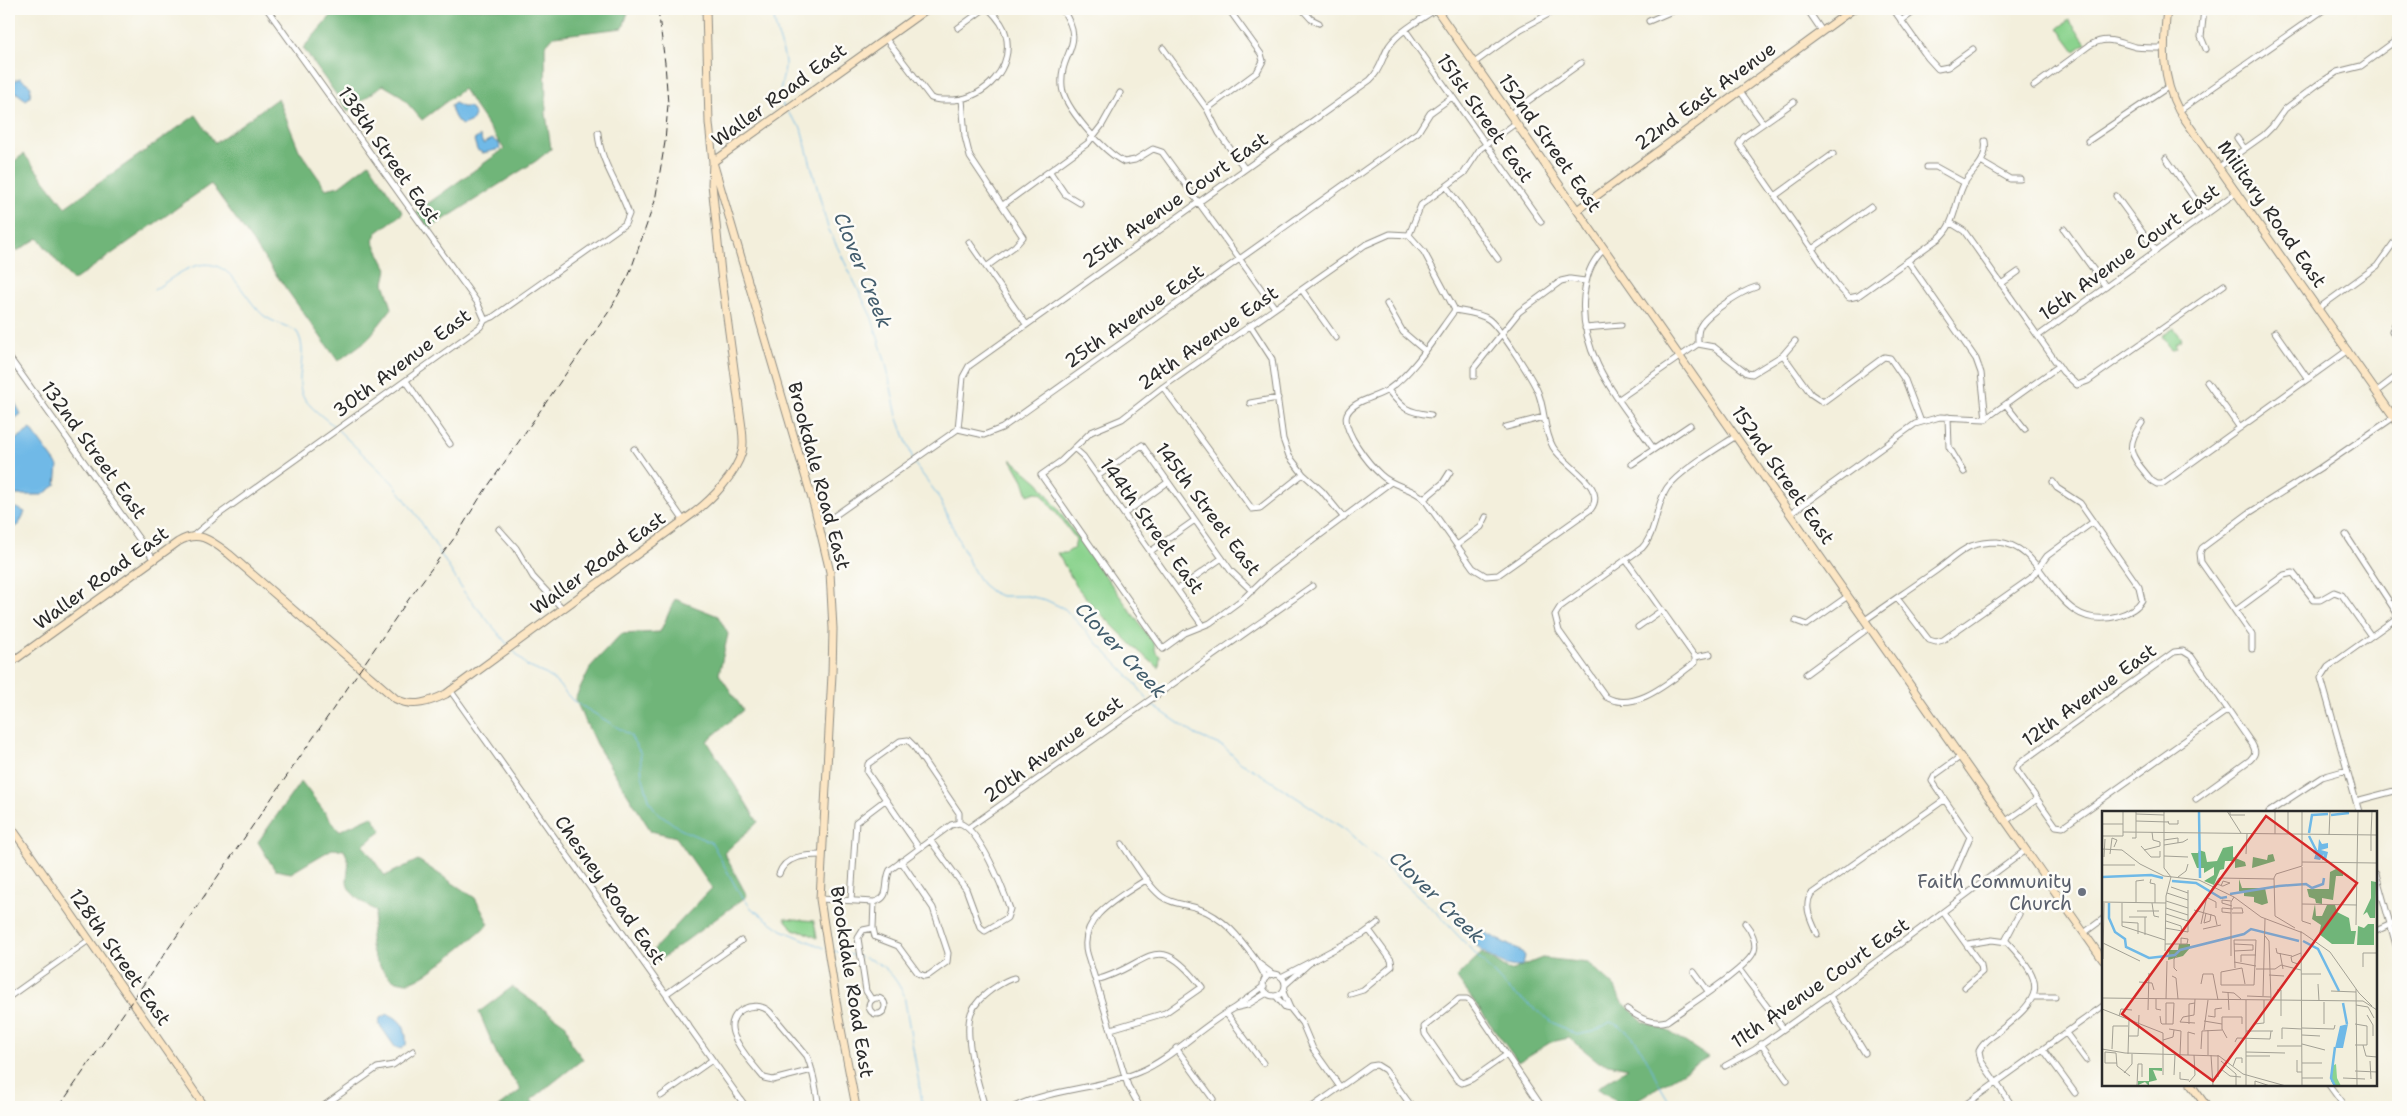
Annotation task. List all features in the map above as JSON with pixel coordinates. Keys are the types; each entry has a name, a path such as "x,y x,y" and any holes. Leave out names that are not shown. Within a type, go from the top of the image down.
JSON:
{"street":[{"name":"138th Street East","path":"267,9 477,302 485,320"},
{"name":"Brookdale Road East","path":"706,9 709,123 714,162 820,526 830,572 833,629 820,899 838,1013 856,1107"},
{"name":"Waller Road East","path":"9,664 186,537 200,536 212,540 396,699 412,704 424,703 450,690 684,521 704,505 736,466 743,447 733,352 718,243 712,184 714,162 927,9"},
{"path":"958,28 984,9"},
{"path":"886,39 927,95 935,100 959,99 974,95 989,85 1002,69 1007,48 1006,34 989,9"},
{"path":"1062,9 1074,30 1062,79 1062,90 1093,137 1100,146 1124,162 1131,162 1150,150 1157,149 1162,152 1275,308"},
{"path":"1216,11 1223,9"},
{"path":"1207,109 1257,72 1262,64 1261,54 1227,9"},
{"path":"1302,9 1311,19 1319,22"},
{"name":"152nd Street East","path":"1436,9 2102,959"},
{"name":"25th Avenue Court East","path":"958,429 963,377 966,369 1026,324 1370,80 1380,67 1389,46 1436,9"},
{"path":"1474,63 1521,29 1558,9"},
{"path":"1649,21 1677,9"},
{"path":"1806,9 1822,31"},
{"name":"22nd East Avenue","path":"1577,210 1853,9"},
{"path":"1893,9 1938,69 1948,67 1973,49"},
{"path":"1901,20 1918,9"},
{"name":"Military Road East","path":"2167,9 2163,48 2164,66 2168,86 2179,111 2396,420"},
{"path":"2204,9 2201,37 2206,49"},
{"path":"2179,111 2325,9"},
{"name":"151st Street East","path":"1406,31 1541,222"},
{"path":"2034,86 2100,41 2112,39 2133,46 2163,48"},
{"path":"2219,167 2272,127 2289,105 2331,75 2361,66 2398,39"},
{"path":"1163,48 1207,109 1220,133 1245,169"},
{"path":"1510,114 1581,63"},
{"path":"2088,141 2168,86"},
{"path":"1740,91 1763,123"},
{"path":"1003,205 1050,172 1093,137 1120,93"},
{"name":"25th Avenue East","path":"958,429 984,435 996,432 1418,132 1430,113 1452,97"},
{"path":"959,99 968,154 1023,237 1015,246 986,267"},
{"path":"1794,102 1744,137 1739,144 1836,284 1850,298 1858,296 1941,237 1951,223 1965,183 1982,162 1986,147 1985,141"},
{"path":"1455,310 1406,373 1388,390 1352,408 1347,416 1347,430 1375,469 1391,482 1414,491 1424,499 1474,568 1486,576 1495,576 1588,512 1595,501 1593,488 1588,481 1567,465 1554,449 1536,386 1500,333 1487,318 1455,310 1422,248 1409,235 1421,205 1464,173 1477,152 1516,123"},
{"name":"30th Avenue East","path":"193,536 218,515 480,327 485,320 493,317 515,302 625,224 629,217 619,188 602,154 598,133"},
{"path":"2237,138 2244,148"},
{"path":"1774,196 1833,154"},
{"path":"2166,158 2206,215"},
{"path":"1982,162 2010,179 2020,179"},
{"path":"1927,167 1936,167 1965,183"},
{"path":"1050,172 1066,194 1080,203"},
{"path":"1446,186 1498,259"},
{"name":"16th Avenue Court East","path":"2038,336 2237,192"},
{"path":"2116,196 2156,251"},
{"path":"1812,249 1871,207"},
{"path":"1951,223 1964,231 2068,379 2078,385 2088,381 2224,286"},
{"path":"2064,229 2106,287"},
{"name":"24th Avenue East","path":"1202,625 1185,633 1163,649 1041,475 1061,461 1091,432 1122,418 1250,325 1365,245 1383,236 1409,235"},
{"path":"2318,308 2372,270 2398,237"},
{"path":"968,242 1026,324"},
{"path":"1604,249 1594,261 1585,281 1583,310 1585,328 1595,362 1653,448"},
{"path":"1908,261 1976,359 1981,373 1986,419"},
{"path":"2001,284 2018,272"},
{"path":"1474,376 1474,368 1518,312 1561,281 1570,279 1585,281"},
{"path":"1698,344 1698,331 1703,322 1744,291 1756,288"},
{"path":"1302,290 1336,338"},
{"path":"1387,304 1403,332 1424,350"},
{"path":"2398,317 2392,331 2398,343"},
{"path":"1250,325 1272,359 1285,446 1294,464 1322,491 1344,518"},
{"path":"1585,328 1621,325"},
{"path":"2275,332 2308,379"},
{"path":"1619,399 1698,344 1714,348 1750,374 1783,355 1795,341"},
{"path":"2142,422 2131,439 2130,449 2149,478 2157,484 2165,482 2348,350"},
{"path":"1783,355 1814,397 1823,402 1887,357 1892,359 1905,380 1921,422"},
{"name":"132nd Street East","path":"9,357 154,560"},
{"path":"1790,514 1921,422 1948,417 1986,419 2059,366"},
{"path":"2376,391 2398,375"},
{"path":"406,381 450,444"},
{"path":"2207,382 2240,428"},
{"path":"1163,387 1252,509 1260,508 1303,474"},
{"path":"1388,390 1405,409 1414,413 1431,415"},
{"path":"1250,403 1278,398"},
{"path":"2006,405 2025,429"},
{"path":"1506,427 1544,417"},
{"path":"1948,417 1949,447 1964,472"},
{"path":"2252,649 2252,634 2201,562 2199,556 2205,545 2249,513 2396,420"},
{"path":"1632,464 1653,448 1690,425"},
{"path":"820,526 958,429"},
{"path":"1626,560 1695,657 1695,663 1649,694 1620,702 1606,697 1559,631 1554,620 1560,607 1646,544 1667,487 1679,476 1736,436"},
{"name":"145th Street East","path":"1098,476 1142,444 1222,558 1236,576 1252,590"},
{"name":"144th Street East","path":"1074,448 1083,456 1098,476 1202,625"},
{"path":"634,449 684,521"},
{"path":"1424,499 1444,483 1450,472"},
{"path":"1124,514 1168,482"},
{"path":"1202,625 1210,623 1252,590 1272,571 1391,482"},
{"path":"1865,620 1966,548 1985,542 2001,542 2014,546 2028,555 2064,602 2088,616 2104,618 2119,616 2136,608 2142,600 2139,587 2080,503 2057,488 2053,482"},
{"path":"1457,545 1481,527 1486,517"},
{"path":"1151,551 1195,520"},
{"path":"1897,598 1928,640 1939,642 2031,578 2058,546 2093,522"},
{"path":"499,529 516,548 533,577 562,609"},
{"path":"2346,535 2398,616 2328,667 2321,678 2359,811"},
{"path":"1178,589 1222,558"},
{"path":"2235,611 2284,575 2293,573 2314,600 2320,600 2336,592 2342,594 2371,636"},
{"name":"20th Avenue East","path":"968,828 1312,586"},
{"path":"1796,621 1807,625 1848,596"},
{"path":"1638,627 1662,610"},
{"path":"1806,674 1870,627"},
{"name":"12th Avenue East","path":"2036,800 2016,768 2174,652 2181,650 2191,656 2228,710"},
{"path":"1695,657 1710,654"},
{"name":"Chesney Road East","path":"450,690 746,1107"},
{"path":"2006,821 2036,800 2049,819 2059,827 2066,825 2228,710 2252,744 2255,753 2250,760 2196,799"},
{"path":"919,848 868,774 868,764 900,741 908,740 959,813 959,823"},
{"path":"1960,756 1933,777 1934,786 1970,837 1954,874 1966,894"},
{"path":"2271,811 2322,777 2347,770"},
{"path":"2356,801 2398,790"},
{"path":"851,900 856,822 885,800"},
{"path":"1817,934 1808,910 1811,894 1944,800"},
{"path":"820,899 874,902 884,898 888,872 901,861 930,840 951,825 959,823 968,828 998,874 1010,909 1007,918 985,931 978,925 966,889 930,840"},
{"name":"128th Street East","path":"10,830 206,1107"},
{"path":"1122,844 1158,893 1168,900 1200,909 1221,920 1234,931 1258,963 1266,978 1264,986 1267,993 1276,996 1285,1007 1290,1008"},
{"name":"11th Avenue Court East","path":"1725,1066 1761,1044 1830,996 2026,850"},
{"path":"779,874 783,866 793,859 806,855 821,855"},
{"path":"874,902 873,928 876,937 898,946 918,973 924,976 933,973 948,959 946,946 933,908 901,861"},
{"path":"2377,877 2398,952"},
{"path":"1140,1107 1130,1093 1086,947 1087,934 1092,922 1101,911 1147,879"},
{"path":"1943,912 1968,944 1982,970 1965,987"},
{"path":"2005,941 2018,914"},
{"path":"2084,933 2102,920"},
{"path":"2377,931 2398,921"},
{"path":"1258,963 1274,975 1281,977 1369,930 1378,923"},
{"path":"1627,1009 1640,1018 1660,1023 1667,1021 1739,969 1751,959 1755,948 1754,938 1745,923"},
{"path":"872,1000 866,991 858,938 863,930 873,928"},
{"path":"1350,994 1363,990 1392,966 1392,960 1369,930"},
{"path":"9,997 89,940"},
{"path":"666,994 741,941"},
{"path":"1968,944 1983,941 2005,941 2014,949 2035,981 2033,997 2025,1010 1982,1045 1979,1054 2013,1107"},
{"path":"1096,980 1117,974 1142,958 1159,954 1172,957 1182,963 1202,987 1166,1013 1111,1029"},
{"path":"1312,961 1285,985 1283,992 1290,1008 1302,1023 1313,1049 1340,1087"},
{"path":"1739,969 1783,1028"},
{"path":"1694,972 1708,991"},
{"path":"1266,978 1274,975"},
{"path":"1281,977 1285,985"},
{"path":"985,1107 973,1062 970,1029 971,1014 976,1003 984,995 1004,981 1014,978"},
{"path":"1014,1107 1045,1095 1125,1078 1148,1068 1264,986"},
{"path":"1276,996 1283,992"},
{"path":"1234,1008 1247,1005 1267,993"},
{"path":"1830,996 1866,1053"},
{"path":"2033,997 2055,997"},
{"path":"1506,1055 1472,1079 1462,1083 1446,1064 1424,1029 1431,1019 1459,999 1465,998 1470,1002 1542,1107"},
{"path":"812,1070 767,1080 734,1035 733,1023 740,1012 749,1006 764,1007 804,1053 812,1070 819,1107"},
{"path":"1962,1107 2102,1007"},
{"path":"1226,1013 1263,1063"},
{"path":"2066,1032 2086,1060"},
{"path":"1761,1044 1787,1080"},
{"path":"1176,1048 1213,1100"},
{"path":"2043,1049 2075,1092"},
{"path":"322,1107 377,1068 393,1065 413,1051"},
{"path":"661,1096 712,1060"},
{"path":"1312,1107 1370,1066 1379,1065 1385,1070 1412,1107"},
{"path":"2192,1086 2206,1107"},
{"path":"2330,1086 2345,1107"}],"green space":[{"path":"337,9 629,9 623,28 554,36 545,46 546,114 551,149 536,161 429,229 416,212 504,149 463,89 422,120 400,95 383,85 348,111 303,48"},
{"path":"2069,20 2086,43 2075,51 2058,28"},
{"path":"278,98 299,150 326,189 339,186 369,163 403,213 376,233 373,241 387,269 384,283 392,308 367,340 338,361 211,184 73,281 38,238 17,251 9,232 9,165 24,154 65,207 196,115 215,143"},
{"path":"2174,328 2182,339 2175,344 2177,347 2172,350 2162,336"},
{"path":"1011,459 1039,483 1154,644 1156,653 1160,656 1159,668 1136,649 1093,606 1077,587 1057,553 1066,553 1074,548 1076,539 1041,493 1036,492 1028,495 1023,480"},
{"path":"675,599 718,616 728,634 719,674 743,710 707,741 758,822 724,853 747,896 657,962 654,949 712,888 676,837 651,831 596,744 575,699 591,666 621,634 660,632"},
{"path":"301,781 339,831 372,816 382,831 363,845 385,876 418,860 475,898 489,924 426,974 408,982 397,981 390,977 384,972 371,948 371,935 376,911 357,898 350,890 347,880 348,862 344,850 332,849 291,873 275,870 258,842"},
{"path":"784,918 814,921 817,938 803,931 795,931"},
{"path":"1482,953 1510,971 1542,958 1589,963 1615,987 1621,1001 1644,1022 1668,1031 1708,1057 1625,1107 1597,1088 1628,1068 1599,1062 1569,1038 1551,1042 1518,1062 1456,977"},
{"path":"512,987 566,1025 572,1045 583,1059 531,1100 536,1107 498,1107 521,1090 498,1057 479,1012"}],"water":[{"path":"20,78 31,86 30,97 26,100 13,90 14,81"},
{"path":"455,103 462,107 470,107 475,115 472,121 462,125 458,122 451,106"},
{"path":"480,136 483,144 492,139 499,143 500,149 483,153 477,150 474,140"},
{"path":"9,391 21,414 9,423"},
{"path":"31,429 58,466 56,485 42,495 9,495 9,444"},
{"path":"17,508 25,512 19,524 9,531 9,509"},
{"path":"1472,930 1484,932 1522,952 1525,956 1523,964 1519,967 1512,966 1491,958 1474,943 1470,937"},
{"path":"388,1014 401,1022 405,1030 406,1045 401,1049 395,1047 379,1024 380,1018"}],"waterway":[{"name":"Clover Creek","path":"774,9 776,29 785,62 780,91 781,102 784,107"},
{"name":"Clover Creek","path":"788,113 801,128 828,228 872,318 886,364 897,416 913,459"},
{"path":"154,290 194,266 214,265 224,270 234,279 263,315 297,332 302,348 300,380 302,394 312,408 335,427"},
{"path":"338,430 393,483 418,517 464,592 508,645"},
{"name":"Clover Creek","path":"914,463 937,494 971,566 982,584 1001,596 1028,596 1046,600 1065,609 1134,682 1147,699"},
{"path":"513,650 527,666 547,675 557,683 572,700 630,735 640,752 642,775 650,802 656,811 680,829 712,843 737,889 751,908 782,930 824,948"},
{"name":"Clover Creek","path":"1149,703 1196,735 1224,747 1241,763 1346,830 1438,914 1510,991 1554,1023 1577,1035 1595,1031 1610,1022 1622,1027 1639,1046 1659,1084 1674,1107"},
{"path":"830,950 860,957"},
{"path":"864,958 883,967 897,983 904,995 923,1107"}],"railway":[{"path":"59,1107 406,603 458,533 479,499 610,310 629,275 655,201 665,142 668,104 658,9"}],"place":[{"name":"Faith Community Church","path":"2082,892"}]}
